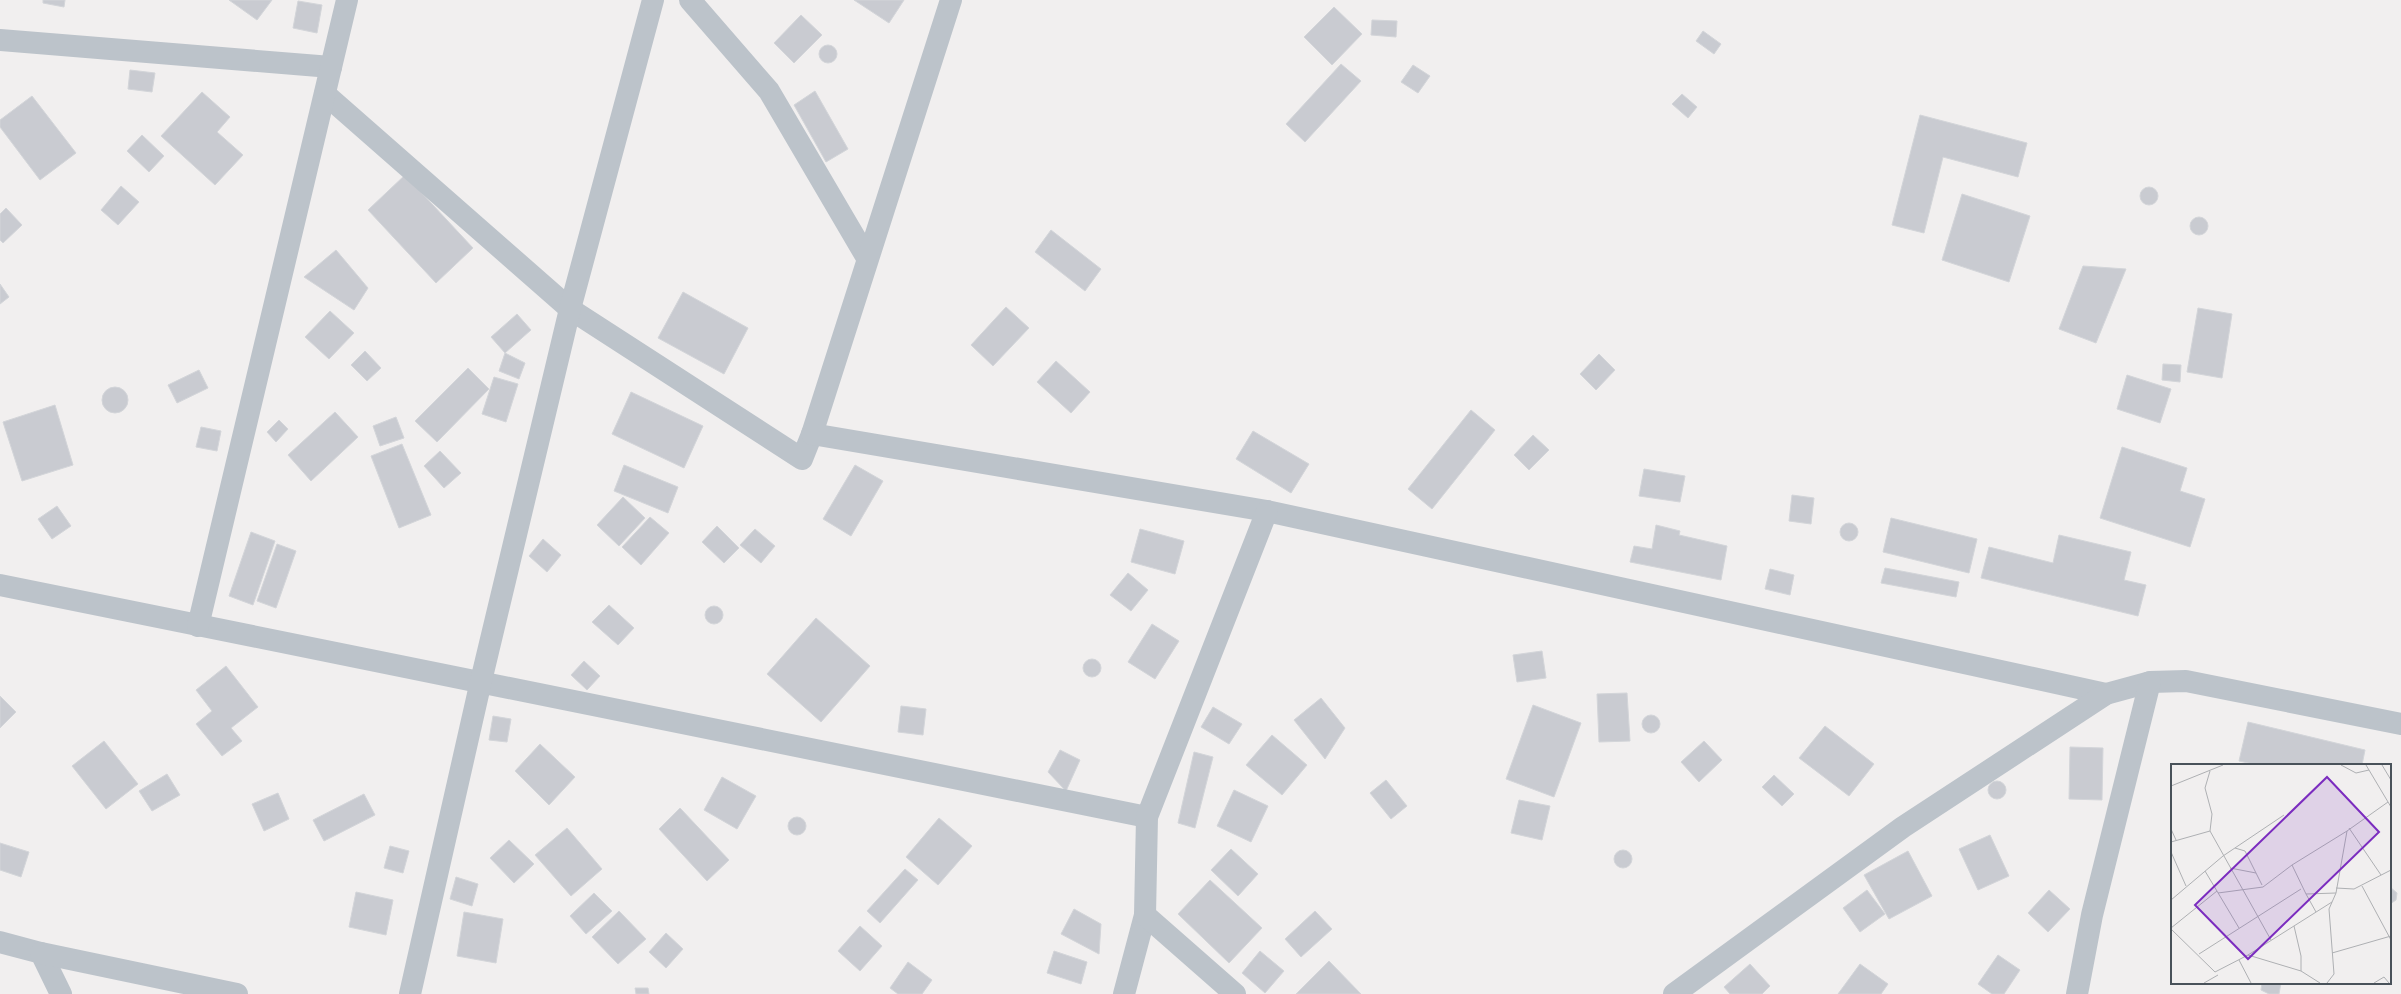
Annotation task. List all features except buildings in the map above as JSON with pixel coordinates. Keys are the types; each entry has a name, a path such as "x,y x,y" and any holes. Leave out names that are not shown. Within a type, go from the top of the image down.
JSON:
{"street":[{"path":"198,626 347,0"},
{"path":"410,994 481,681 570,309 653,0"},
{"path":"690,0 769,91 867,258"},
{"path":"325,94 570,309 802,459 812,434 950,0"},
{"path":"0,40 331,67"},
{"path":"812,434 1267,511 2106,694"},
{"path":"1124,994 1145,915 1147,817 1267,511"},
{"path":"0,585 198,626 481,681 1147,817"},
{"path":"1674,994 1903,827 2106,694 2150,682 2186,681 2401,724"},
{"path":"2077,994 2092,915 2150,682"},
{"path":"1145,915 1235,994"},
{"path":"0,942 41,953 237,994"},
{"path":"41,953 61,994"}]}
